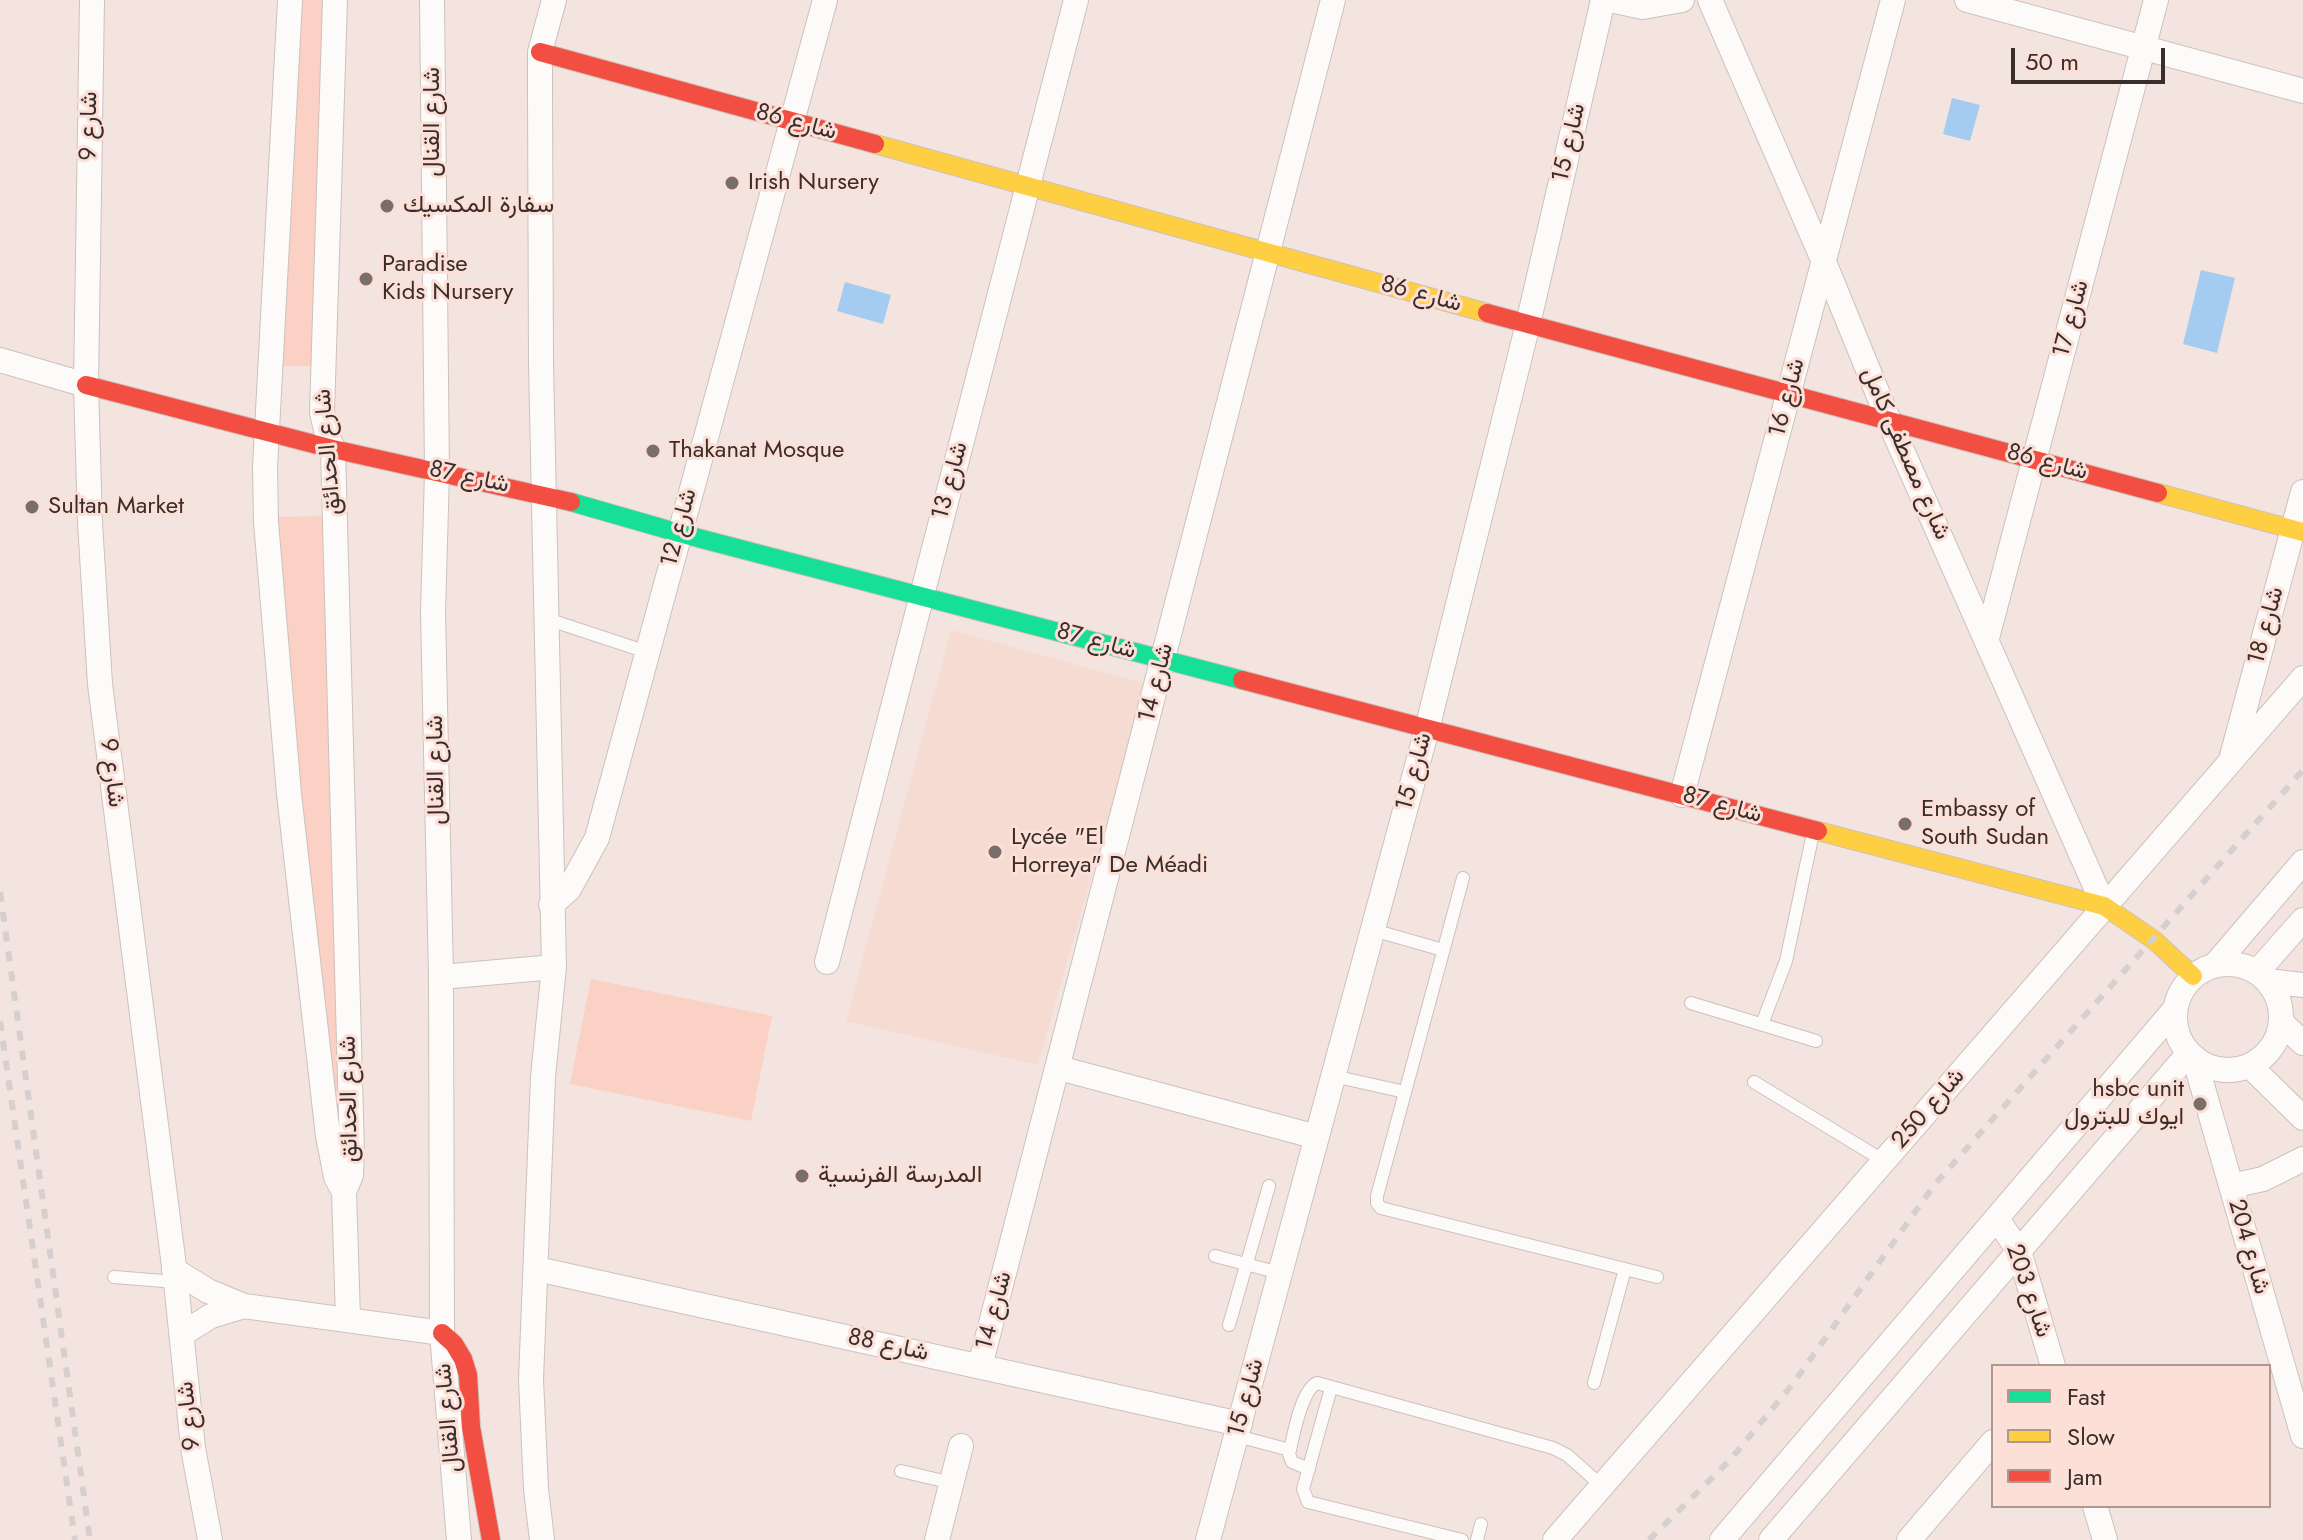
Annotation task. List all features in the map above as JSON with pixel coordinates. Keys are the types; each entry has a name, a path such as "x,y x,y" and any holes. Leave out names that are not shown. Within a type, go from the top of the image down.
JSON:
{"street":[{"name":"شارع 9","path":"92,0 86,385 90,523 100,684 175,1276 193,1448 210,1540"},
{"name":"شارع الحدائق","path":"290,0 267,430 266,522 289,794 328,1136 336,1177 344,1192"},
{"name":"شارع الحدائق","path":"335,0 322,412 333,449 352,1154 351,1175 344,1192"},
{"name":"شارع القنال","path":"432,0 437,472 433,613 441,977 442,1333 459,1540"},
{"path":"542,1540 536,1489 531,1379 543,1077 554,967 541,363 540,52 554,0"},
{"name":"شارع 12","path":"551,905 569,889 597,838 825,0"},
{"name":"شارع 13","path":"827,962 1076,0"},
{"name":"شارع 14","path":"980,1366 1333,0"},
{"name":"شارع 15","path":"1208,1540 1427,729 1528,324 1603,0"},
{"path":"1610,0 1643,7 1682,0"},
{"name":"شارع مصطفى كامل","path":"1710,0 1889,421 2104,906"},
{"name":"شارع 16","path":"1682,795 1893,0"},
{"path":"1967,0 2303,91"},
{"name":"شارع 17","path":"1987,638 2156,0"},
{"name":"شارع 86","path":"540,52 1528,324 2298,531"},
{"path":"0,360 86,385"},
{"name":"شارع 87","path":"86,385 333,449 545,494 679,533 2104,906 2204,970"},
{"name":"شارع 18","path":"2231,761 2298,531 2303,492"},
{"name":"شارع 250","path":"1555,1540 2303,678"},
{"path":"1722,1540 2175,1009 2185,985 2204,970 2303,862"},
{"path":"2263,976 2303,920"},
{"path":"2204,970 2241,965 2263,976 2303,985"},
{"path":"441,977 554,967"},
{"path":"2175,1009 2180,1040 2192,1055 2215,1068 2250,1066 2271,1049 2282,1023 2277,993 2263,976"},
{"path":"2282,1023 2303,1043"},
{"path":"1771,1540 2192,1055"},
{"name":"شارع 204","path":"2192,1055 2303,1436"},
{"path":"2250,1066 2303,1118"},
{"path":"1059,1068 1317,1137"},
{"path":"2231,1186 2263,1179 2303,1159"},
{"path":"344,1192 348,1318"},
{"name":"شارع 203","path":"1997,1219 2019,1251 2052,1364"},
{"name":"شارع 88","path":"537,1269 980,1366 1238,1430"},
{"path":"175,1276 244,1306 442,1333 454,1344 468,1375 471,1427 491,1540"},
{"path":"182,1334 211,1316 244,1306"},
{"path":"1909,1540 1991,1444"},
{"path":"937,1540 961,1446"},
{"path":"2096,1508 2105,1540"}],"lane":[{"path":"547,619 647,652"},
{"path":"1762,1024 1786,961 1813,830"},
{"path":"1463,878 1377,1203 1381,1208 1657,1277"},
{"path":"1373,930 1443,950"},
{"path":"1691,1003 1816,1041"},
{"path":"1333,1076 1405,1092"},
{"path":"1754,1082 1884,1161"},
{"path":"1229,1325 1269,1186"},
{"path":"1215,1256 1280,1273"},
{"path":"1594,1383 1625,1269"},
{"path":"114,1277 175,1276"},
{"path":"1309,1469 1292,1462 1290,1450 1308,1389 1317,1383 1553,1448 1567,1455 1602,1486"},
{"path":"1331,1388 1304,1496 1314,1505 1462,1540"},
{"path":"1238,1430 1290,1450"},
{"path":"901,1471 952,1483"},
{"path":"1477,1540 1481,1524"}],"shaded area":[{"path":"300,0 323,0 314,366 282,366"},
{"path":"327,516 342,1166 323,1038 275,517"},
{"name":"Lycée \"El Horreya\" De Méadi","path":"951,630 1146,684 1038,1065 846,1021"},
{"path":"591,979 772,1016 751,1121 570,1084"}],"water":[{"path":"1952,98 1980,105 1970,141 1943,134"},
{"path":"2201,270 2235,278 2217,353 2183,344"},
{"path":"845,282 891,295 883,324 837,311"}],"railway":[{"path":"1649,1540 1730,1460 1792,1385 1935,1184 2303,770"},
{"path":"0,892 90,1540"},
{"path":"0,1021 75,1540"}],"traffic: fast":[{"path":"571,502 1242,680"}],"traffic: slow":[{"path":"875,144 1487,313"},
{"path":"2158,493 2303,532"},
{"path":"1818,831 2104,906 2154,940 2193,976"}],"traffic: jam":[{"path":"540,52 875,144"},
{"path":"1487,313 2158,493"},
{"path":"86,385 333,449 571,502"},
{"path":"1242,680 1818,831"},
{"path":"442,1333 454,1344 468,1375 471,1427 491,1540"}],"place":[{"name":"Irish Nursery","path":"732,183"},
{"name":"سفارة المكسيك","path":"387,206"},
{"name":"Paradise Kids Nursery","path":"366,279"},
{"name":"Thakanat Mosque","path":"653,451"},
{"name":"Sultan Market","path":"32,507"},
{"name":"Embassy of South Sudan","path":"1905,824"},
{"name":"Lycée \"El Horreya\" De Méadi","path":"995,852"},
{"name":"hsbc unit ايوك للبترول","path":"2200,1104"},
{"name":"المدرسة الفرنسية","path":"802,1176"}]}
